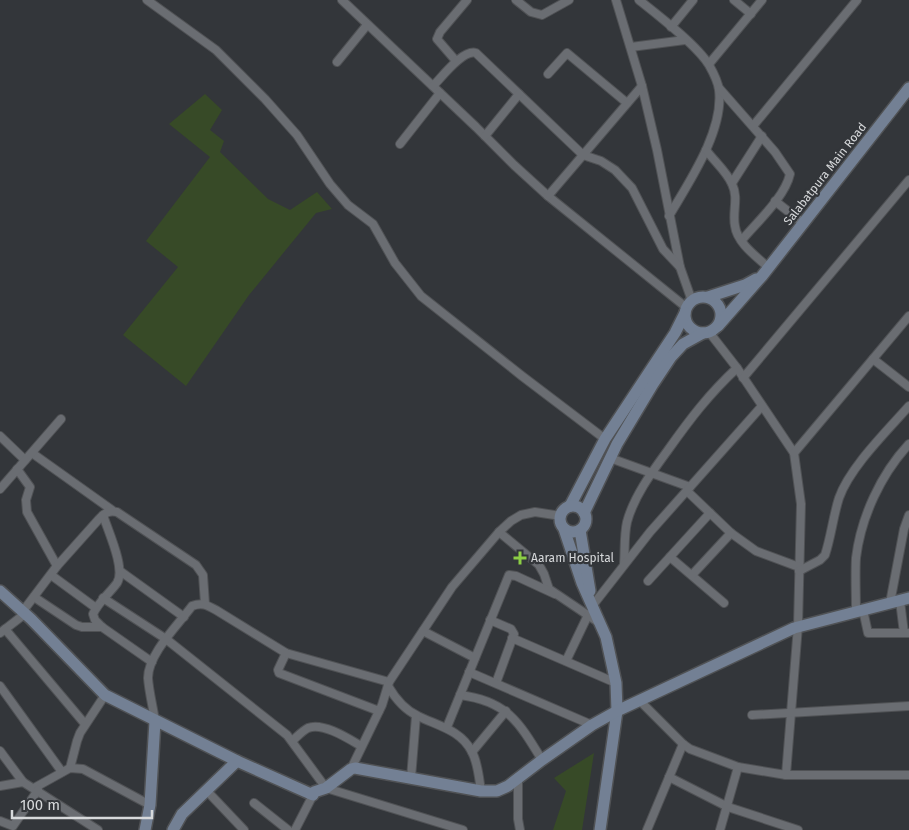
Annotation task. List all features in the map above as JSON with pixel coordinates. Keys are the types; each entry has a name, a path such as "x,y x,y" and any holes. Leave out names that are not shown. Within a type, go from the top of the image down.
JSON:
{"street":[{"path":"147,0 216,50 265,99 297,135 330,184 348,205 373,224 396,263 421,296 522,376 606,439"},
{"path":"342,0 548,196 688,307"},
{"path":"456,61 437,39 440,32 466,0"},
{"path":"516,0 532,12 542,15 569,0"},
{"path":"616,0 642,86 657,150 688,307 688,325 692,329 710,330"},
{"path":"639,0 672,27 709,64 719,88 720,104 706,150 699,166 669,216"},
{"path":"672,27 693,0"},
{"path":"734,0 750,14"},
{"path":"709,64 762,0"},
{"path":"753,126 857,0"},
{"path":"337,62 368,26"},
{"path":"631,47 685,40"},
{"path":"433,86 466,53 471,51 476,53 583,155 601,160 615,170 632,188 663,250 680,267"},
{"path":"548,74 567,53 628,103"},
{"path":"548,196 642,86"},
{"path":"719,88 786,165 790,174 789,180 775,202 742,240"},
{"name":"Salabatpura Main Road","path":"710,330 765,272 909,89"},
{"path":"400,144 440,93"},
{"path":"485,136 519,94"},
{"path":"732,183 762,136"},
{"path":"706,150 732,183 736,195 734,226 737,234 765,272 745,285 708,298"},
{"path":"743,378 909,180"},
{"path":"775,202 803,223"},
{"path":"584,512 610,458 653,384 683,344 710,330 722,315 714,300 702,297 688,307 675,333 606,439 570,506 560,516 590,606 602,625 613,663 616,683 617,711 600,830"},
{"path":"794,453 909,316"},
{"path":"710,330 794,453 801,504 798,626 786,775"},
{"path":"874,359 909,386"},
{"path":"624,564 626,524 632,506 652,473 700,406 716,387 737,368"},
{"path":"566,661 590,606 688,489 762,406"},
{"path":"610,458 652,473 688,489 710,514 731,533 756,551 799,569 820,560 825,555 839,497 848,480 878,440 909,406"},
{"path":"0,489 62,419"},
{"path":"0,436 25,460"},
{"path":"909,444 881,484 869,508 856,558 860,611 868,633 906,633 900,601 904,529 909,515"},
{"path":"32,452 112,510 196,564 203,576 205,604"},
{"path":"17,469 30,487 26,500 28,512 58,566"},
{"path":"570,506 578,507 584,512 586,520 580,530 589,580 590,606"},
{"path":"85,724 2,631 24,612 58,566 103,515 112,510"},
{"path":"295,830 314,792 326,788 351,768 379,711 388,684 452,587 511,520 534,512 560,516"},
{"path":"648,581 710,514"},
{"path":"103,515 120,567 120,577 93,614 95,620 102,627 152,662"},
{"path":"564,529 572,532 580,530"},
{"path":"499,532 538,565 544,574 549,589 555,594"},
{"path":"692,575 731,533"},
{"path":"670,557 724,603"},
{"path":"120,571 184,617"},
{"path":"51,575 96,608"},
{"path":"446,727 509,575 516,576 555,594 590,606"},
{"path":"0,592 24,612 105,695 236,761 313,795"},
{"path":"34,597 76,625 82,627 102,627"},
{"path":"103,598 166,639 281,729 326,788 463,830"},
{"path":"351,768 481,790 497,791 508,786 592,725 639,700 798,626 900,601"},
{"path":"145,830 150,805 155,721 148,677 152,662 166,639 192,606 198,603 205,604 286,653 388,684 393,695 416,716 446,727 464,742 472,752 481,790"},
{"path":"490,620 511,629 514,634 496,684"},
{"path":"423,630 475,658"},
{"path":"512,638 616,683"},
{"path":"286,653 278,670 279,673 379,711"},
{"path":"469,672 592,725"},
{"path":"0,686 62,772"},
{"path":"70,768 77,741 85,724 105,695"},
{"path":"460,695 477,697 506,711 523,729 542,760"},
{"path":"639,700 690,749 738,766 786,775 909,775"},
{"path":"752,716 909,706"},
{"path":"472,752 506,711"},
{"path":"410,778 416,716"},
{"path":"292,741 307,728 313,726 341,734 361,746"},
{"path":"647,830 683,744"},
{"path":"0,752 23,782 98,830"},
{"path":"173,830 182,814 208,791 236,761"},
{"path":"720,830 738,766"},
{"path":"0,821 13,826 36,789 70,768 83,769 150,805"},
{"path":"518,777 518,819 520,830"},
{"path":"669,777 728,807 774,826 798,830"},
{"path":"0,786 23,782"},
{"path":"208,791 244,830"},
{"path":"254,804 288,830"}],"green space":[{"path":"205,94 222,110 210,130 224,141 220,152 268,199 290,210 317,192 332,209 316,213 249,295 186,386 123,335 178,267 146,241 210,157 169,124"},
{"path":"594,753 582,830 553,830 566,791 554,778"}],"place":[{"name":"Aaram Hospital","path":"520,558"}]}
